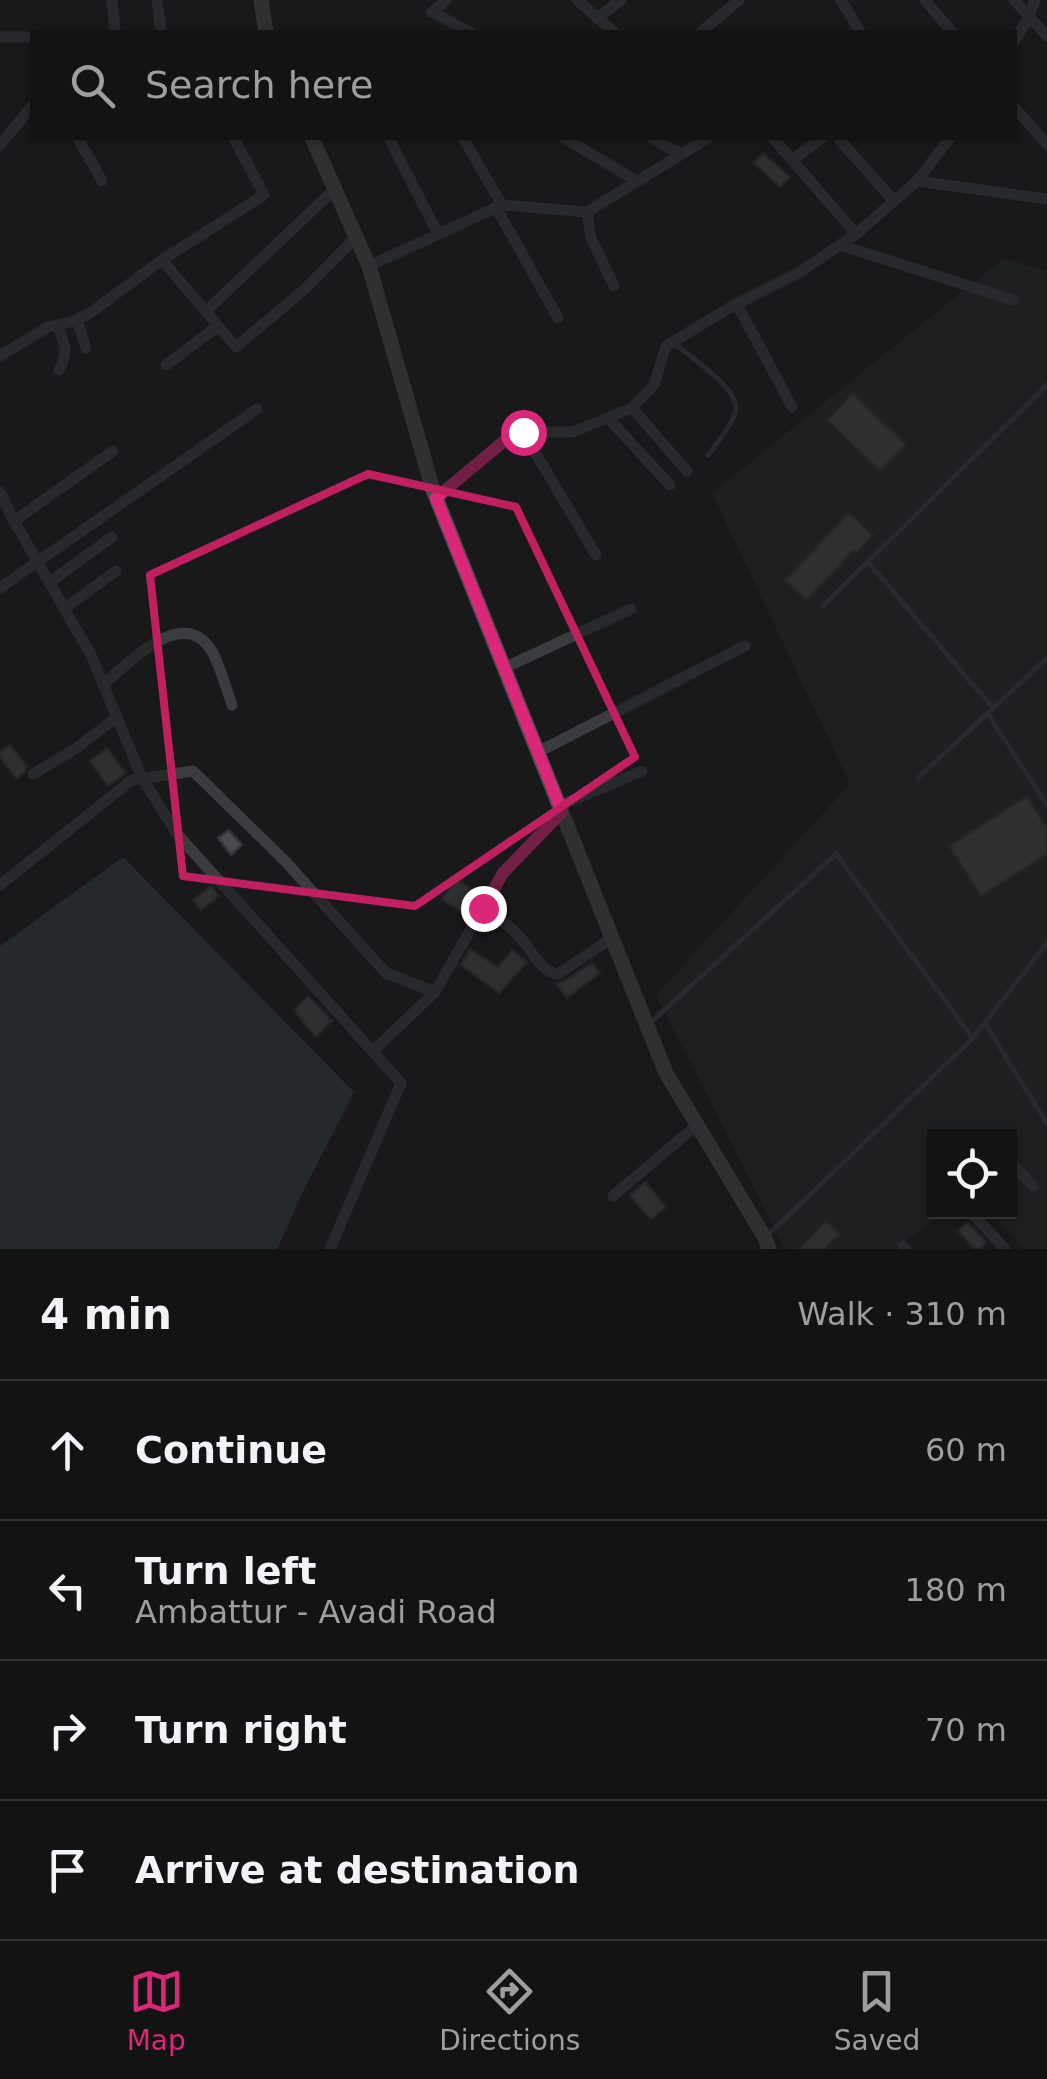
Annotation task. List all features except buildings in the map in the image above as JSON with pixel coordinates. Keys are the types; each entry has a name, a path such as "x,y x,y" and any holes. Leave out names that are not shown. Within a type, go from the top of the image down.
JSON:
{"street":[{"path":"112,0 115,30"},
{"path":"157,0 161,30"},
{"path":"262,0 266,30"},
{"path":"446,0 432,12 466,30"},
{"path":"577,0 612,30"},
{"path":"598,18 621,0"},
{"path":"703,30 740,0"},
{"path":"841,0 859,30"},
{"path":"926,0 950,30"},
{"path":"1014,0 1047,36"},
{"path":"1017,37 1034,0"},
{"path":"0,37 30,37"},
{"path":"0,145 30,108"},
{"path":"1017,110 1047,144"},
{"path":"79,140 102,180"},
{"path":"0,356 48,326 90,313 162,260 264,195 235,140"},
{"path":"313,140 369,266 436,498 647,1026 666,1072 767,1244"},
{"path":"389,140 438,234"},
{"path":"464,140 558,318"},
{"path":"567,140 637,181"},
{"path":"656,140 681,154"},
{"path":"369,266 499,206 587,212 705,140"},
{"path":"775,140 856,234"},
{"path":"792,160 819,140"},
{"path":"840,140 894,201"},
{"path":"436,498 515,432 573,432 632,408 654,385 666,346 800,272 856,234 917,181 948,140"},
{"path":"917,181 1047,198"},
{"path":"206,310 335,189"},
{"path":"587,212 591,238 614,286"},
{"path":"162,260 236,347 306,288 356,237"},
{"path":"840,244 1013,300"},
{"path":"736,304 792,407"},
{"path":"76,320 86,348"},
{"path":"57,325 66,358 59,370"},
{"path":"166,365 218,326"},
{"path":"632,408 687,471"},
{"path":"0,588 257,409"},
{"path":"608,418 670,486"},
{"path":"523,432 596,556"},
{"path":"14,521 114,451"},
{"path":"2,499 91,655 142,778 178,834 401,1082 330,1249"},
{"path":"50,582 112,537"},
{"path":"65,608 116,571"},
{"path":"504,668 631,609"},
{"path":"103,684 160,639 191,633 214,656 232,705"},
{"path":"538,752 745,646"},
{"path":"33,774 117,717"},
{"path":"0,885 132,780 193,771 285,861 386,973 435,992"},
{"path":"373,1051 435,992 503,873 560,809 642,771"},
{"path":"483,908 521,937 546,971 553,974 612,938"},
{"path":"614,1196 698,1125"},
{"path":"1017,1169 1033,1186"},
{"path":"977,1219 1004,1249"}],"lane":[{"path":"672,342 729,389 737,403 736,414 708,455"},
{"path":"823,606 1047,385"},
{"path":"868,562 990,711 1047,805"},
{"path":"918,778 1047,658"},
{"path":"647,1026 836,854 973,1038"},
{"path":"767,1244 973,1038 1047,944"},
{"path":"985,1023 1047,1124"}],"highlighted area":[{"path":"368,474 516,507 635,757 415,906 183,876 150,575"}],"shaded area":[{"path":"1004,258 1047,271 1047,1249 1024,1249 996,1219 1017,1219 1017,1129 927,1129 927,1219 935,1219 894,1249 785,1249 656,995 850,784 712,493"},
{"path":"123,857 354,1092 277,1249 0,1249 0,946"}],"route":[{"path":"483,908 503,873 562,812 436,498 515,432 523,432"}]}
